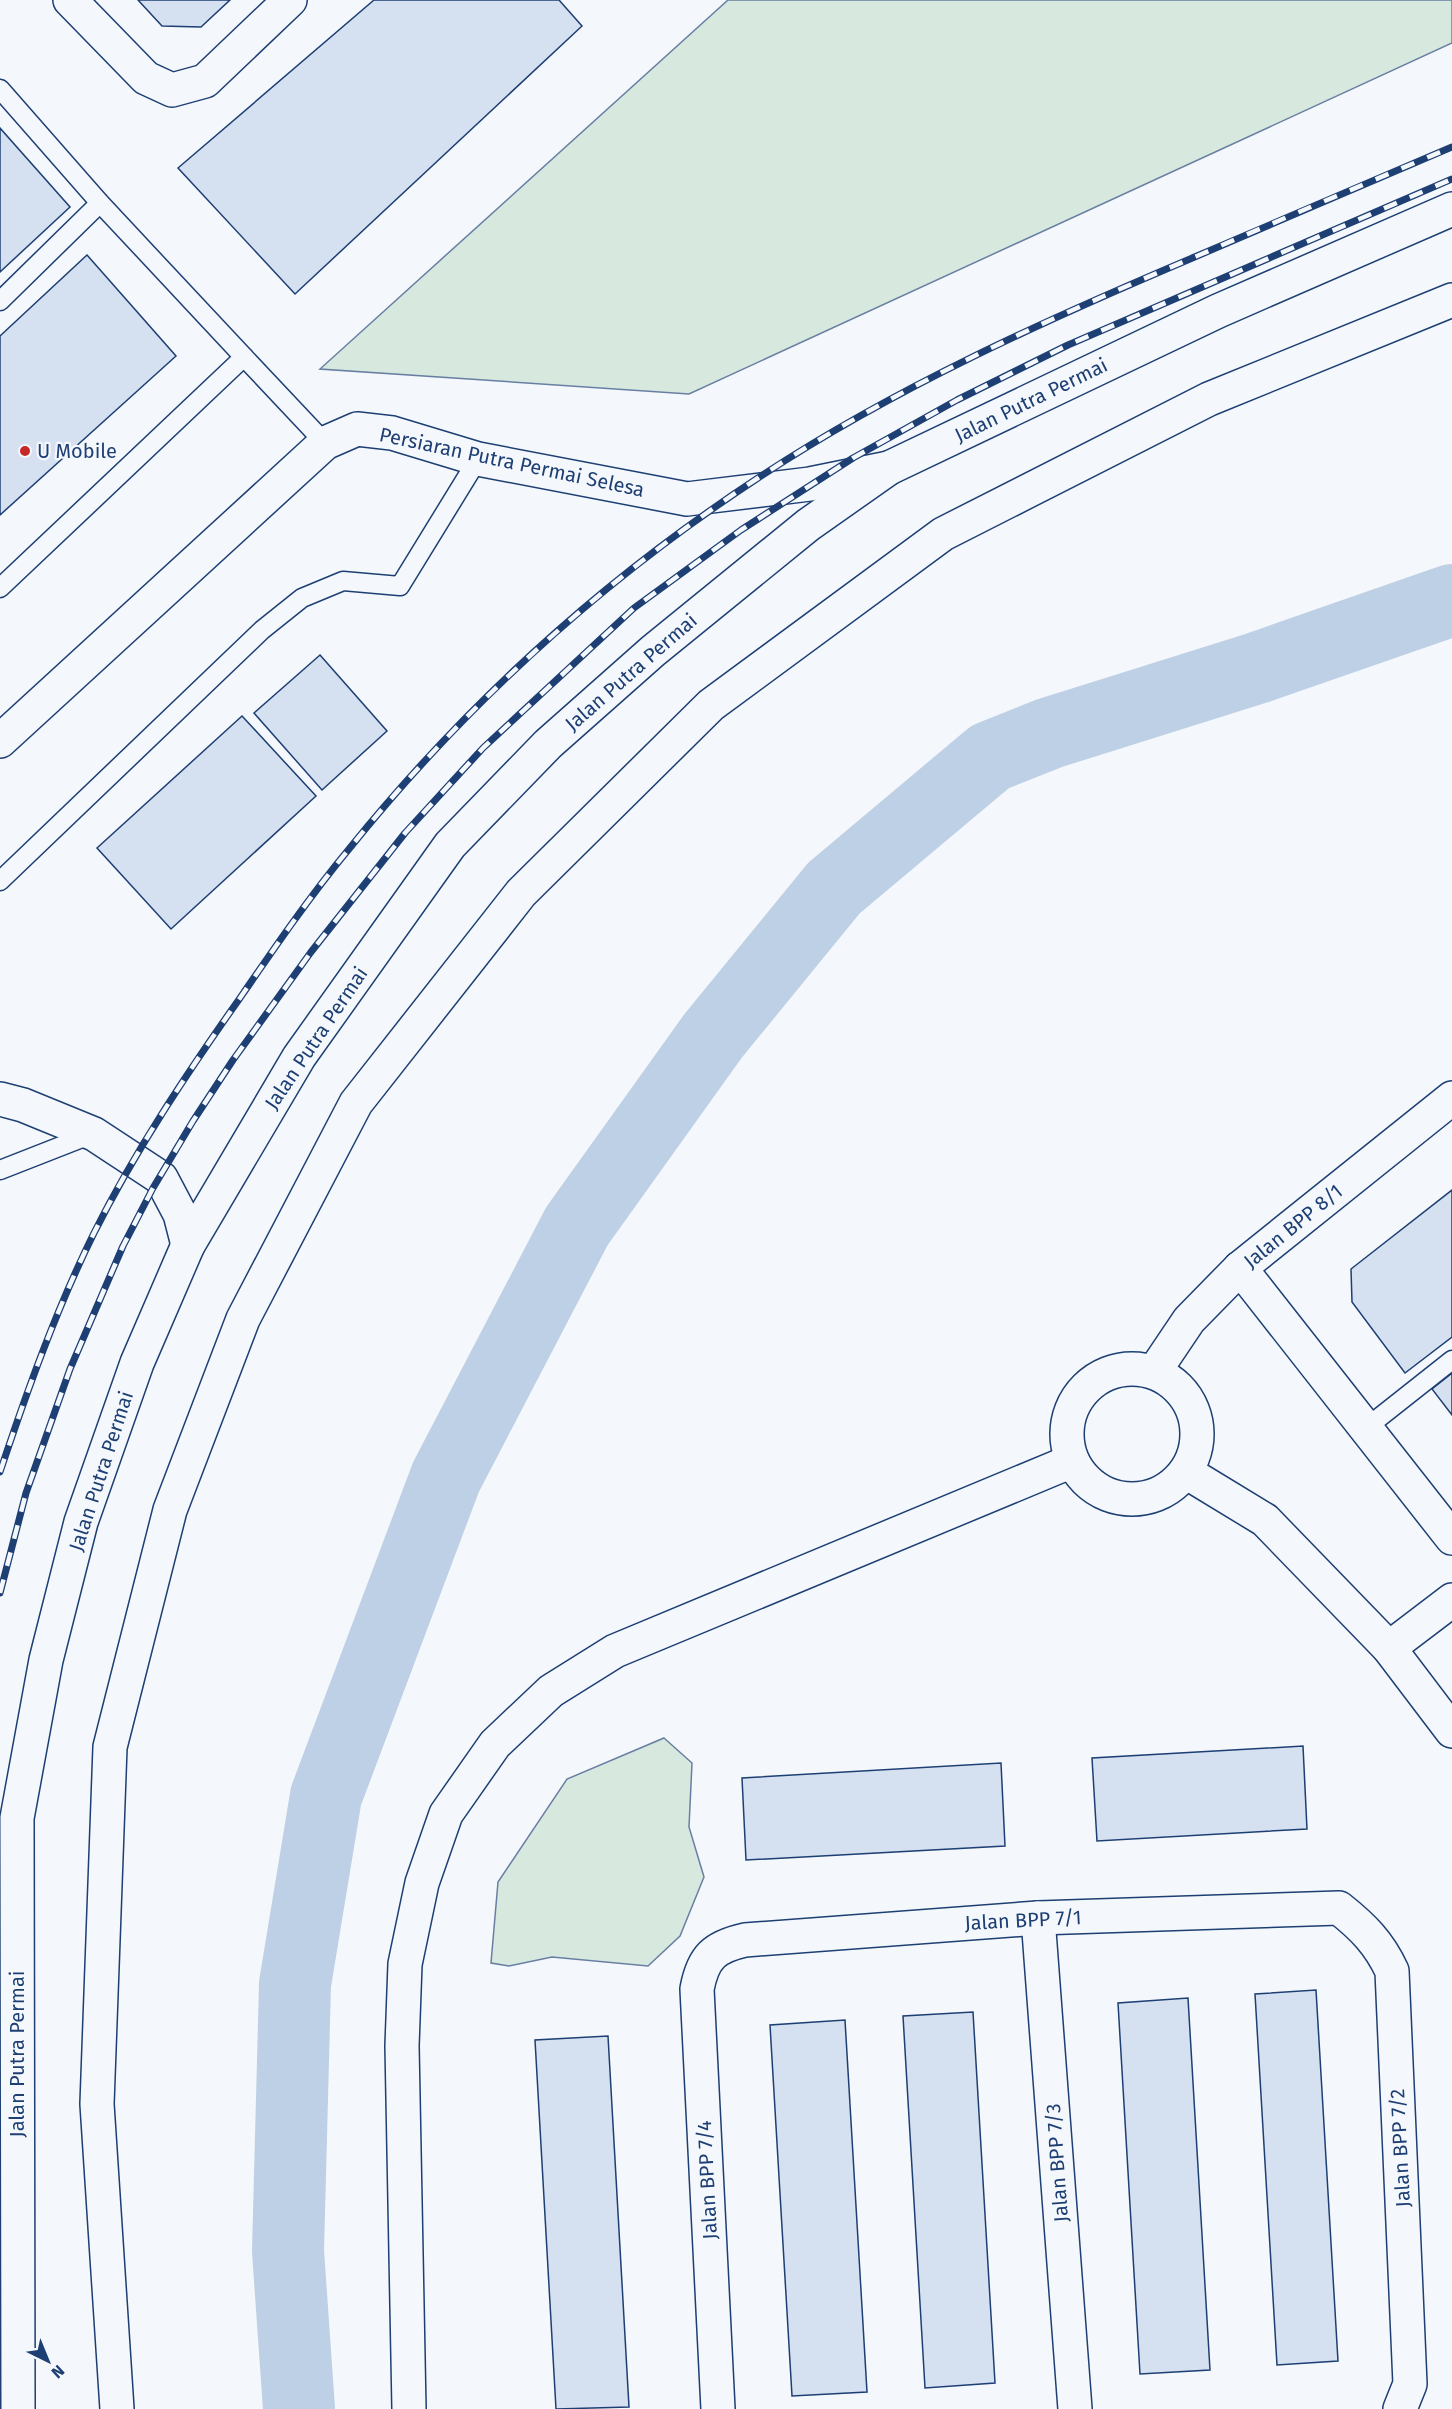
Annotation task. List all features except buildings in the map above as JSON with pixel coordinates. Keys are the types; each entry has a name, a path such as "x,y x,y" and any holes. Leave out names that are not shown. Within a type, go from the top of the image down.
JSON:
{"street":[{"path":"70,0 146,78 172,90 205,81 290,0"},
{"name":"Jalan Putra Permai","path":"18,2409 16,1818 46,1660 81,1522 137,1363 188,1245 299,1057 450,845 548,744 652,651 808,525 889,468 1218,311 1452,209"},
{"path":"117,2409 97,2104 110,1747 174,1498 243,1319 356,1103 521,893 711,705 943,534 1209,399 1452,300"},
{"name":"Persiaran Putra Permai Selesa","path":"0,741 325,443 357,429 392,433 478,459 687,499 810,484 889,468"},
{"name":"Jalan BPP 8/1","path":"1154,1372 1189,1320 1240,1268 1452,1098"},
{"path":"0,1099 23,1105 94,1134 161,1178 180,1214 188,1245"},
{"path":"1240,1268 1452,1538"},
{"path":"1133,1369 1154,1372 1172,1382 1186,1396 1195,1414 1198,1434 1194,1454 1185,1472 1171,1486 1154,1496 1135,1499 1115,1498 1097,1490 1083,1477 1072,1461 1067,1440 1069,1418 1077,1398 1093,1382 1112,1372 1133,1369"},
{"path":"409,2409 402,2046 405,1964 422,1883 446,1814 495,1744 551,1691 615,1651 1072,1461"},
{"path":"1185,1472 1265,1520 1389,1648 1452,1731"},
{"path":"1389,1648 1452,1600"},
{"name":"Jalan BPP 7/1","path":"710,1954 728,1944 745,1940 1038,1918 1339,1908"},
{"name":"Jalan BPP 7/2","path":"1339,1908 1359,1924 1382,1949 1392,1971 1410,2384 1401,2408"},
{"name":"Jalan BPP 7/3","path":"1038,1918 1075,2409"},
{"name":"Jalan BPP 7/4","path":"710,1954 700,1972 698,1989 718,2409"}],"lane":[{"path":"0,89 100,203 325,443"},
{"path":"0,301 100,203"},
{"path":"0,588 244,357"},
{"path":"0,881 262,630 302,598 343,580 400,586 478,459"},
{"path":"0,1170 94,1134"},
{"path":"1366,1428 1452,1360"}],"shaded area":[{"path":"728,0 1452,0 1452,43 689,394 320,369"},
{"path":"664,1738 692,1763 689,1827 704,1877 680,1936 648,1966 552,1957 509,1966 491,1963 498,1882 567,1779"}],"waterway":[{"path":"299,2409 288,2251 295,1984 326,1796 446,1477 577,1226 713,1036 834,888 990,757 1050,733 1257,668 1452,600"}],"railway":[{"path":"0,1472 43,1351 80,1262 144,1142 181,1084 293,922 349,849 440,744 539,647 645,558 701,517 810,445 864,414 1028,330 1452,147"},
{"path":"0,1593 26,1493 70,1369 123,1246 153,1188 233,1060 311,952 405,833 483,748 634,608 741,530 853,458 957,400 1068,345 1452,179"}],"place":[{"name":"U Mobile","path":"25,451"}]}
